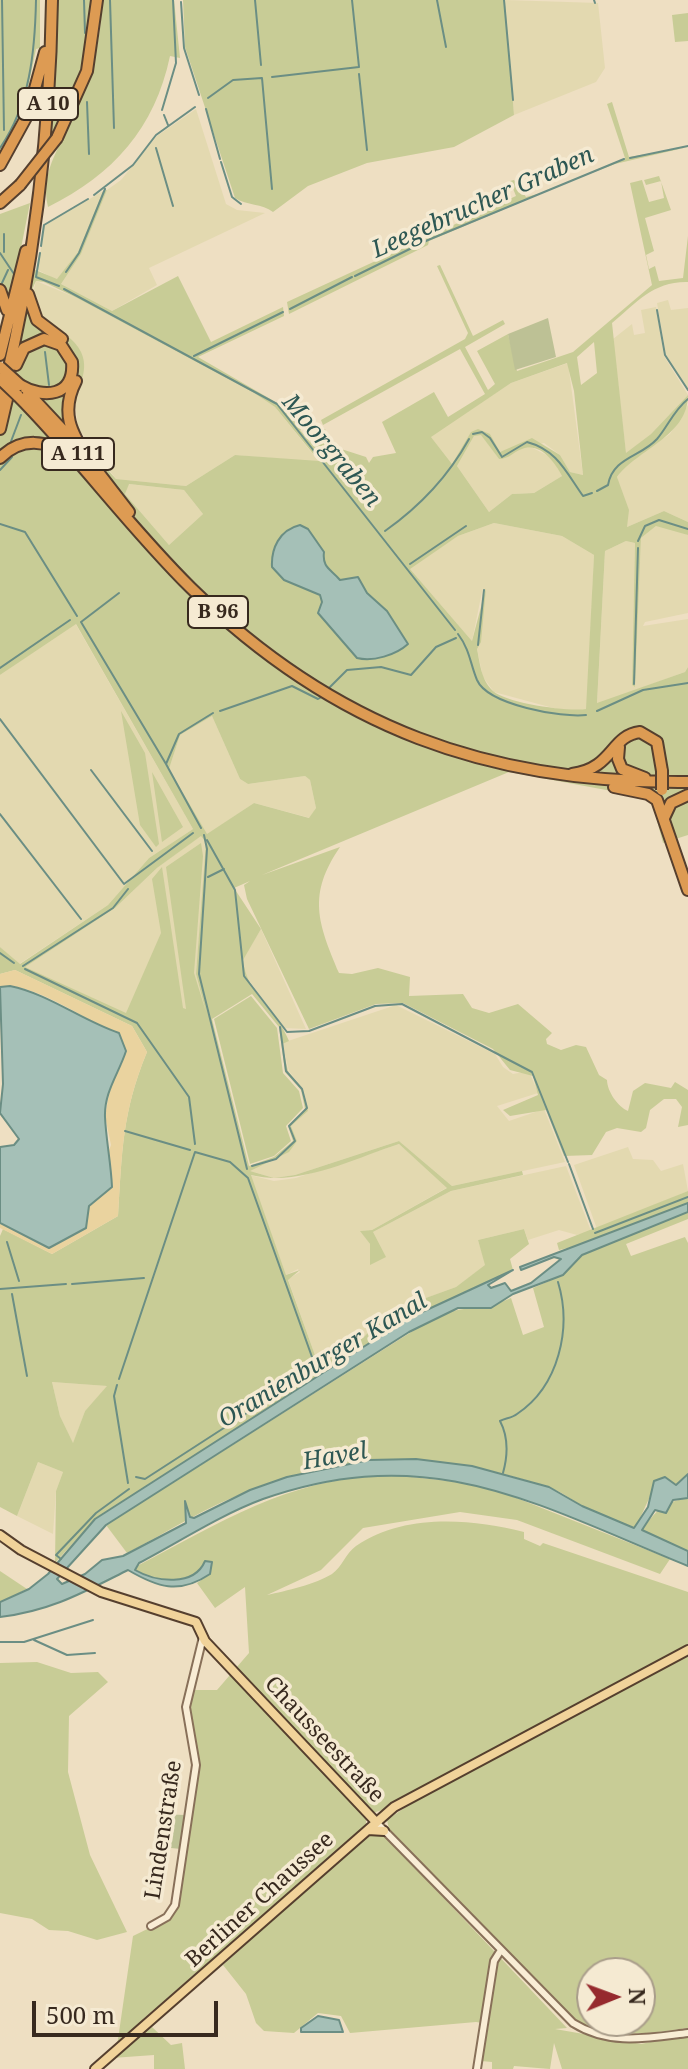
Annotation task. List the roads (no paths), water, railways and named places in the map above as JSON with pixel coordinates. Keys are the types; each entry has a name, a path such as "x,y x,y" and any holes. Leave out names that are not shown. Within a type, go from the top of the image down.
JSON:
{"highway":[{"name":"A 10","path":"0,378 26,251 36,169 49,0"},
{"name":"A 10","path":"0,406 29,268 46,128 49,0"},
{"path":"0,203 20,185 57,138 75,102 90,61 97,0"},
{"path":"0,165 28,114 45,52"},
{"path":"3,340 26,251"},
{"path":"29,268 28,299 33,314 47,330 69,344 77,357 78,375 67,412 72,434 135,520"},
{"path":"0,290 8,309 0,355"},
{"path":"0,429 17,360 24,348 47,339 66,349 73,370 62,390 42,395 18,390"},
{"path":"0,367 18,390 89,460"},
{"name":"A 111","path":"0,378 18,390 135,520"},
{"name":"A 111","path":"18,390 88,472"},
{"path":"0,458 18,445 41,442 61,451 88,472"},
{"name":"B 96","path":"88,472 192,588 249,641 326,692 387,726 441,747 519,769 575,776 688,780"},
{"name":"B 96","path":"135,520 196,587 253,639 326,692"},
{"path":"575,776 600,766 623,739 640,732 654,738 661,750 664,820"},
{"path":"623,739 618,752 619,764 626,773 647,779"},
{"path":"575,776 648,794 659,803 688,890"},
{"name":"B 96","path":"575,776 688,780"},
{"path":"664,820 671,803 688,795"}],"main road":[{"name":"Chausseestraße","path":"0,1535 101,1592 196,1622 203,1637 376,1822"},
{"path":"369,1813 387,1812 688,1650"},
{"name":"Berliner Chaussee","path":"95,2069 387,1812"},
{"path":"367,1830 384,1831"}],"street":[{"name":"Lindenstraße","path":"151,1926 167,1917 175,1905 196,1765 186,1707 203,1637"},
{"path":"376,1822 573,2023 602,2036 641,2039 688,2033"},
{"path":"477,2069 494,1961 501,1950"}],"water":[{"path":"300,525 308,529 324,552 324,562 328,568 340,580 358,577 367,593 387,611 408,644 384,657 357,658 318,613 322,602 320,595 284,580 272,567 278,541 287,531"},
{"path":"10,986 38,995 119,1033 126,1051 105,1108 112,1187 89,1206 86,1228 49,1248 0,1223 0,1147 14,1145 19,1139 0,1113 3,1084 0,987"},
{"path":"688,1203 688,1212 582,1255 563,1275 513,1294 491,1308 458,1308 409,1332 106,1525 57,1579 62,1584 85,1574 102,1560 123,1556 186,1523 185,1501 190,1517 194,1518 250,1490 287,1477 369,1460 416,1459 472,1466 549,1487 582,1506 634,1528 648,1507 654,1481 665,1477 676,1485 688,1474 688,1498 673,1500 666,1513 655,1510 642,1530 688,1551 688,1566 581,1521 481,1487 431,1478 379,1476 323,1482 263,1499 200,1529 139,1563 135,1570 174,1580 192,1575 205,1561 212,1562 210,1574 199,1581 168,1586 149,1581 128,1570 51,1605 0,1617 0,1602 29,1589 48,1574 95,1519 407,1319 513,1270 488,1285 491,1288 505,1283 511,1291 531,1283 561,1259 554,1257 521,1270 520,1267"},
{"path":"318,2016 339,2020 343,2032 301,2032 301,2028"}],"waterway":[{"path":"2,0 4,130"},
{"path":"0,148 18,114 29,77 36,0"},
{"path":"84,0 85,33"},
{"path":"110,0 114,128"},
{"path":"162,110 176,63 173,0"},
{"path":"255,0 261,65"},
{"path":"272,77 359,67 352,0"},
{"path":"437,0 446,47"},
{"path":"504,0 513,100"},
{"path":"181,2 184,48 199,95"},
{"path":"359,74 367,150"},
{"path":"208,98 233,80 262,78 272,189"},
{"path":"87,102 89,154"},
{"path":"94,195 133,165 156,135 195,107"},
{"path":"206,109 220,159"},
{"path":"164,115 168,125"},
{"name":"Leegebrucher Graben","path":"630,158 688,146"},
{"path":"156,148 173,206"},
{"name":"Leegebrucher Graben","path":"355,276 428,240 624,159"},
{"path":"221,162 232,197 241,204"},
{"path":"66,272 79,253 105,189"},
{"path":"41,246 44,225 88,199"},
{"path":"4,234 4,252"},
{"name":"Moorgraben","path":"0,253 14,274"},
{"name":"Moorgraben","path":"40,253 36,277 59,286"},
{"path":"2,283 8,270"},
{"name":"Leegebrucher Graben","path":"290,309 352,277"},
{"name":"Moorgraben","path":"64,289 277,404 455,630"},
{"path":"657,310 665,355 688,390"},
{"name":"Leegebrucher Graben","path":"194,356 283,312"},
{"path":"45,352 49,385"},
{"path":"597,491 608,485 621,463 657,439 688,399"},
{"path":"10,444 21,415"},
{"path":"473,434 482,432 490,438 502,457 527,442 546,450 560,463 583,496 592,493"},
{"path":"385,531 432,490 469,439"},
{"path":"0,470 12,457"},
{"path":"638,541 645,526 659,520 688,529"},
{"path":"0,524 25,532 77,616"},
{"path":"410,564 466,526"},
{"path":"634,684 638,548"},
{"path":"478,645 484,590"},
{"path":"119,593 81,622 166,764"},
{"path":"0,668 70,620"},
{"name":"Moorgraben","path":"458,634 477,680 495,696 544,712 586,715"},
{"path":"328,689 347,670 381,667 411,675 436,647 456,638"},
{"name":"Moorgraben","path":"597,711 643,690 688,683"},
{"path":"220,711 292,686 318,699 325,695"},
{"path":"201,828 166,764 179,734 213,713"},
{"path":"0,719 124,884 193,833"},
{"path":"91,770 152,851"},
{"path":"0,814 81,919"},
{"path":"204,835 207,849 199,974 247,1169"},
{"path":"207,840 235,890 244,976 287,1032 309,1031 375,1006 402,1004 532,1072 568,1162"},
{"path":"208,877 224,869"},
{"path":"23,966 113,908 128,889"},
{"path":"0,953 14,963"},
{"path":"25,969 137,1023 189,1097 195,1144"},
{"path":"252,1166 276,1159 295,1141 289,1126 307,1108 302,1089 286,1071 280,1027"},
{"path":"125,1131 190,1150"},
{"name":"Oranienburger Kanal","path":"119,1379 195,1152 230,1162 248,1178 317,1371"},
{"path":"569,1164 593,1229"},
{"path":"595,1233 688,1197"},
{"path":"7,1242 19,1281"},
{"path":"72,1284 144,1278"},
{"path":"503,1473 507,1447 500,1421 515,1415 531,1402 543,1388 558,1355 563,1318 558,1282"},
{"path":"0,1289 66,1284"},
{"path":"12,1294 27,1376"},
{"name":"Oranienburger Kanal","path":"136,1477 145,1479 315,1369"},
{"path":"117,1385 114,1396 128,1483"},
{"path":"61,1559 56,1555 96,1513 129,1489"},
{"path":"0,1642 24,1642 93,1620"},
{"path":"34,1640 67,1655 95,1653"}],"water label":[{"name":"Havel","path":"335,1457"}]}
